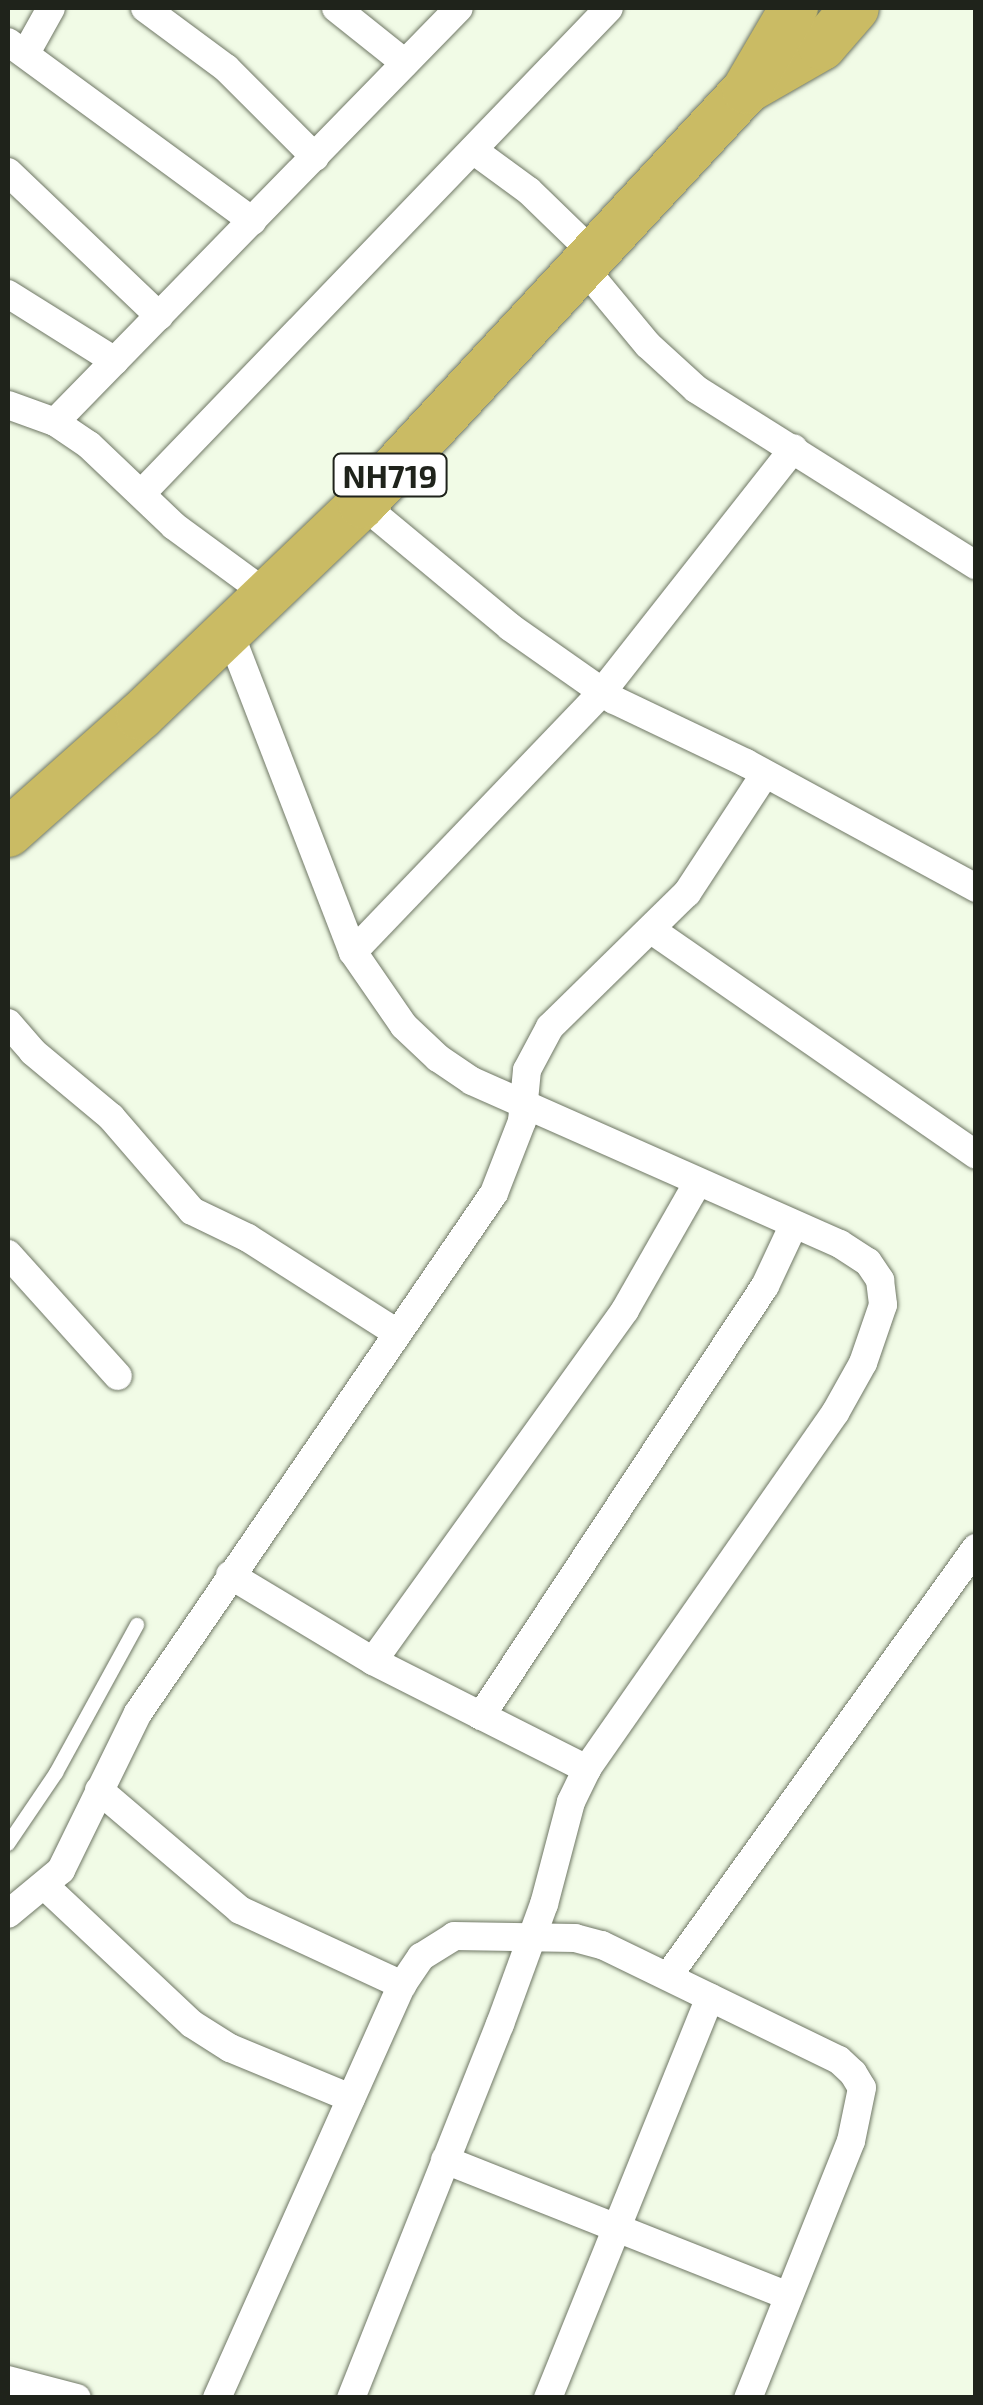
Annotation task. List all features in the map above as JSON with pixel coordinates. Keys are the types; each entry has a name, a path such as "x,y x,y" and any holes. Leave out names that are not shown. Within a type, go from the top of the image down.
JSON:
{"highway":[{"name":"NH719","path":"8,833 362,504 746,90 794,8"},
{"name":"NH719","path":"746,90 822,46 855,8"}],"street":[{"path":"51,8 17,48 252,221"},
{"path":"145,8 226,68 315,156"},
{"path":"336,8 405,63"},
{"path":"55,422 459,8"},
{"path":"142,493 609,8"},
{"path":"473,150 529,191 589,261 670,368 724,410 794,448 976,565"},
{"path":"8,172 158,316"},
{"path":"8,294 115,361"},
{"path":"8,405 55,422 89,445 174,526 268,595"},
{"path":"353,952 602,692 794,448"},
{"path":"362,504 510,626 602,692 765,774 976,888"},
{"path":"229,631 353,952 404,1026 438,1058 472,1081 854,1253 868,1262 880,1280 883,1304 870,1346 835,1413 587,1769 571,1802 532,1936 351,2398"},
{"path":"8,1914 46,1887 74,1847 138,1714 494,1194 512,1155 527,1070 550,1027 653,931 722,846 765,774"},
{"path":"653,931 976,1155"},
{"path":"8,1024 33,1052 111,1116 192,1210 262,1247 397,1333"},
{"path":"373,1661 625,1310 698,1182"},
{"path":"481,1716 765,1286 794,1224"},
{"path":"8,1254 118,1376"},
{"path":"669,1975 976,1548"},
{"path":"230,1575 373,1661 587,1769"},
{"path":"99,1790 240,1910 402,1986"},
{"path":"46,1887 192,2024 230,2048 351,2098"},
{"path":"217,2398 402,1986 421,1957 454,1936 576,1938 602,1945 839,2060 862,2088 851,2140 748,2398"},
{"path":"548,2398 710,1996"},
{"path":"446,2160 788,2296"},
{"path":"8,2380 77,2398"}],"lane":[{"path":"8,1844 56,1773 137,1625"}]}
